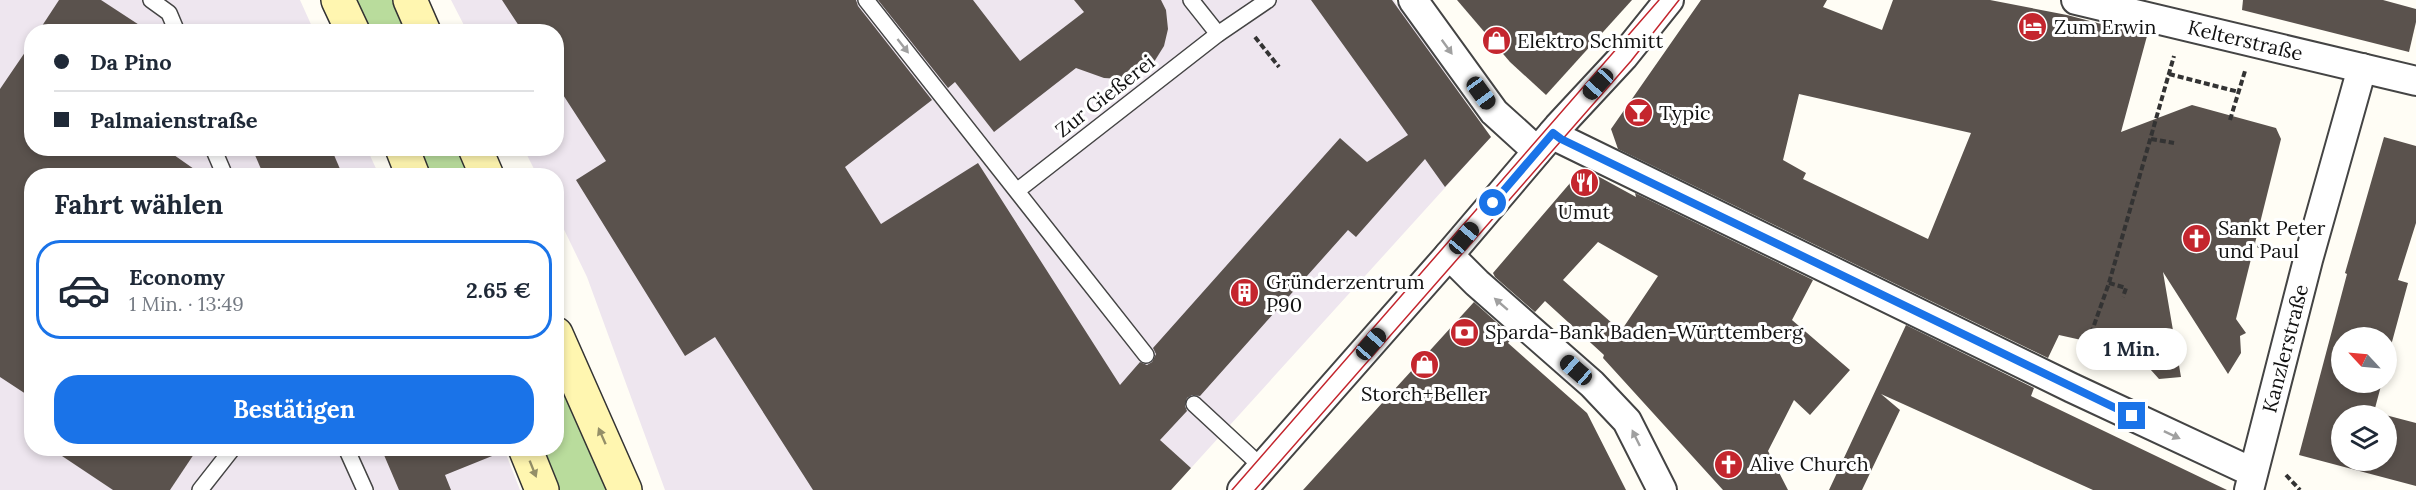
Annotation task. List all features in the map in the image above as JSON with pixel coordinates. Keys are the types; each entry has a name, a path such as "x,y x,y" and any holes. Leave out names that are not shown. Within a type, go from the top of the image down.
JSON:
{"main road":[{"path":"338,0 349,24"},
{"path":"410,0 420,24"},
{"path":"564,352 625,490"},
{"path":"528,456 542,490"}],"street":[{"path":"1413,0 1494,112 1545,142 1572,144 2072,388 2250,481"},
{"path":"1242,490 1449,255 1545,142 1624,56 1669,0"},
{"name":"Kelterstraße","path":"2076,0 2416,81"},
{"name":"Kanzlerstraße","path":"2250,481 2308,260 2362,68"},
{"path":"1449,255 1477,283 1592,384 1627,421 1662,490"}],"lane":[{"path":"151,0 169,14 173,24"},
{"path":"866,0 1146,355"},
{"path":"1191,0 1218,34"},
{"name":"Zur Gießerei","path":"1018,190 1218,34 1268,0"},
{"path":"1194,404 1262,467"},
{"path":"200,490 227,456"},
{"path":"350,456 365,490"}],"path":[{"path":"1241,19 1279,67"},
{"path":"2072,388 2109,283 2182,25"},
{"path":"2230,120 2254,42"},
{"path":"2169,74 2239,92"},
{"path":"2151,139 2174,143"},
{"path":"2109,283 2126,288 2123,297"}],"shaded area":[{"path":"0,0 300,0 311,24 24,24 24,156 370,156 376,168 24,168 24,456 507,456 520,490 0,490"},
{"path":"451,0 1394,0 1491,137 1191,468 1123,407 986,490 665,490 587,277 564,229 564,168 534,168 528,156 564,156 564,24 463,24"}],"green space":[{"path":"344,0 401,0 413,24 356,24"},
{"path":"411,156 472,156 478,168 416,168"},
{"path":"564,365 617,490 548,490 534,456 564,456"}],"building":[{"path":"59,0 101,0 138,24 43,24"},
{"path":"502,0 856,0 858,6 932,100 845,167 881,224 978,163 1120,385 1140,362 1147,365 1152,362 1156,354 1153,348 1340,138 1367,162 1408,135 1311,0 1392,0 1491,137 1445,187 1425,159 1356,237 1348,230 1200,396 1192,395 1187,398 1185,406 1187,411 1160,440 1191,468 1171,490 813,490 715,337 685,356 576,180 606,161 564,96 564,24 518,24"},
{"path":"878,0 973,0 1020,61 1084,12 1074,0 1161,0 1166,10 1168,29 1164,46 1154,62 1140,73 1122,79 1104,78 1076,68 994,132 955,82 948,88"},
{"path":"1457,0 1632,0 1546,95 1510,62"},
{"path":"1701,0 1827,0 1823,7 1882,30 1893,0 1990,0 2067,15 2147,36 2121,132 2192,105 2276,128 2281,139 2236,319 2246,333 2240,336 2241,353 2228,374 2163,272 2181,377 2159,379 2142,360 2140,354 2059,335 2048,358 1618,149 1611,129","holes":["1799,94 1971,133 1928,239 1803,179 1806,173 1783,160"]},
{"path":"2243,0 2383,0 2416,9 2416,22 2409,52 2242,10"},
{"path":"24,54 24,156 175,156 193,168 24,168 24,393 0,377 0,89"},
{"path":"2384,137 2416,146 2416,223 2398,280 2408,283 2396,327 2333,327 2347,274 2345,273"},
{"path":"255,156 334,156 340,168 261,168"},
{"path":"1583,168 1636,197 1635,193 1813,280 1792,320 1850,370 1810,415 1794,400 1768,451 1788,490 1723,490 1603,358 1604,355 1545,301 1535,312 1493,273","holes":["1598,242 1658,276 1621,331 1563,280"]},
{"path":"1474,302 1513,337 1508,343 1587,413 1626,490 1303,490"},
{"path":"1906,325 2034,388 2031,396 2227,490 2093,490 1881,394 1900,410 1862,490 1829,490"},
{"path":"2331,334 2331,393 2379,393 2376,405 2331,405 2331,463 2299,455"},
{"path":"2397,418 2416,423 2416,486 2359,471 2397,471"},
{"path":"62,456 193,456 170,490 113,490"},
{"path":"384,456 492,456 445,475 451,490 399,490"}],"tram line":[{"path":"1232,490 1659,0"},
{"path":"1255,490 1631,61 1679,0"}],"place":[{"name":"Zum Erwin","path":"2033,27"},
{"name":"Elektro Schmitt","path":"1496,41"},
{"name":"Typic","path":"1638,113"},
{"name":"Umut","path":"1584,182"},
{"name":"Sankt Peter und Paul","path":"2197,239"},
{"name":"Gründerzentrum P90","path":"1245,293"},
{"name":"Sparda-Bank Baden-Württemberg","path":"1464,332"},
{"name":"Storch+Beller","path":"1424,364"},
{"name":"Alive Church","path":"1729,464"}],"route":[{"path":"1493,203 1553,133 1561,139 2132,416"}]}
